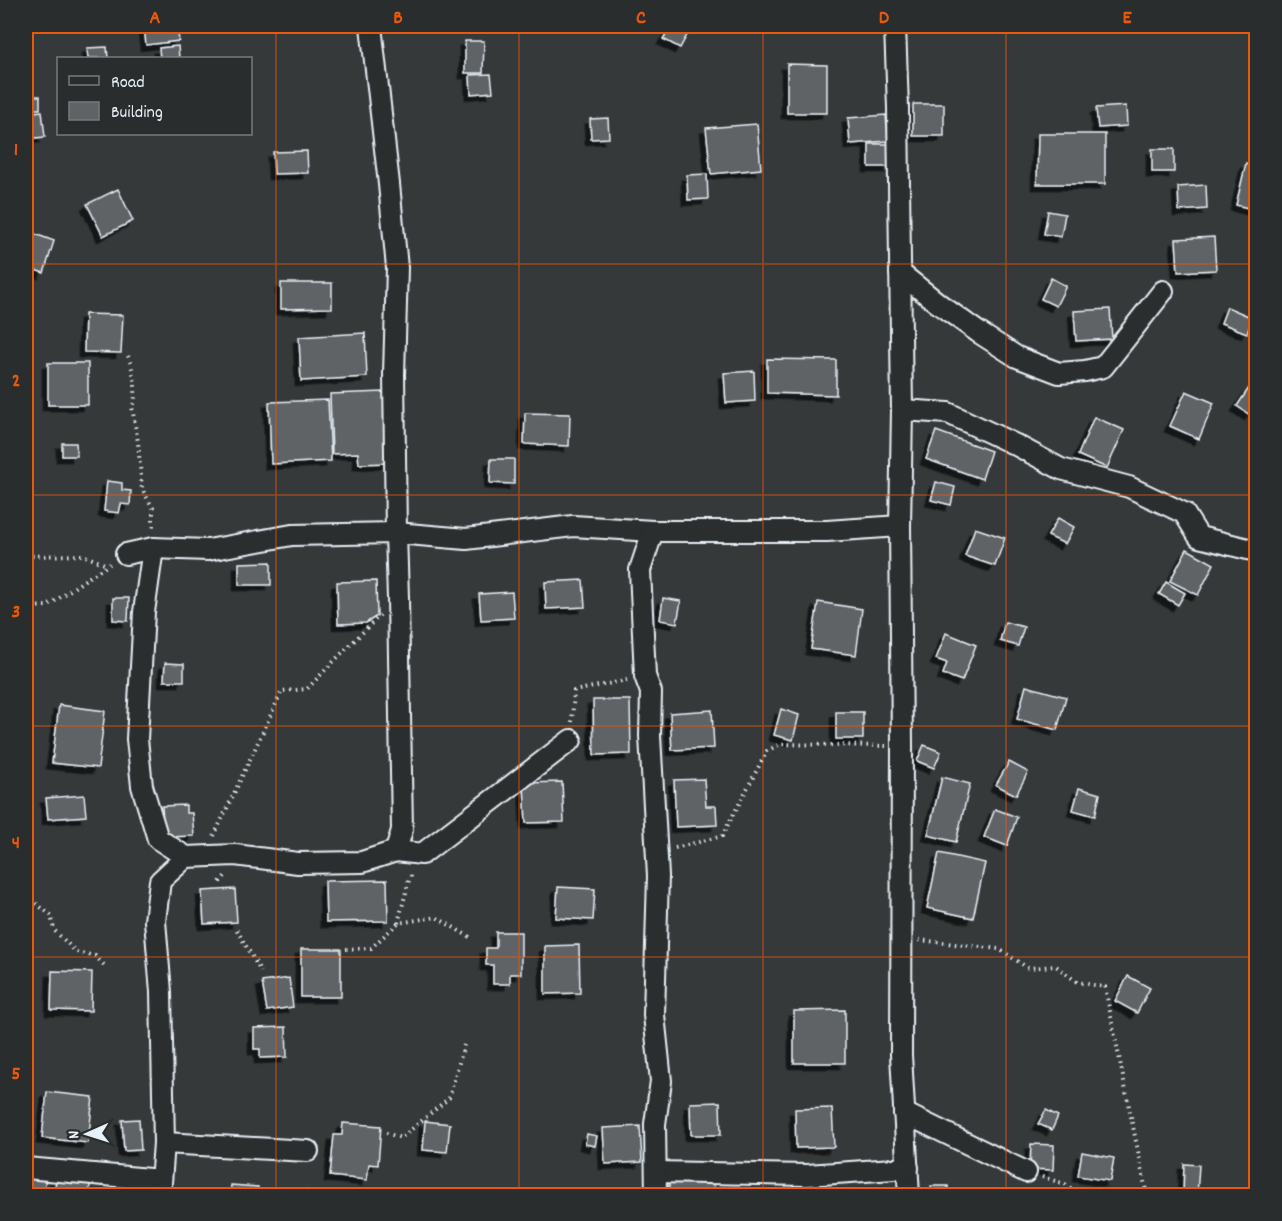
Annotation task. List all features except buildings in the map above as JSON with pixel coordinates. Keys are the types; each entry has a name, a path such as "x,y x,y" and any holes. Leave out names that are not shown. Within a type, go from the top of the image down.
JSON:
{"street":[{"path":"371,26 397,268 394,374 402,830 396,850"},
{"path":"895,26 902,411 900,526 901,1055 909,1196"},
{"path":"900,273 939,304 1017,357 1059,374 1103,367 1163,291"},
{"path":"902,411 948,413 1061,469 1129,487 1184,513 1199,537 1257,551"},
{"path":"126,554 153,548 208,550 292,536 396,533 466,539 573,526 653,531 827,531 900,526"},
{"path":"653,531 640,570 645,676 651,692 650,736 658,876 654,1015 661,1081 654,1124 656,1196"},
{"path":"153,548 144,612 137,739 142,786 158,839 186,857 235,855 298,863 362,862 396,850 422,854 571,740"},
{"path":"26,1168 161,1188 164,1143 161,992 155,921 160,881 186,857"},
{"path":"904,1113 1026,1172"},
{"path":"164,1143 308,1151"},
{"path":"656,1172 807,1175 908,1168"}],"path":[{"path":"128,356 133,369 135,402 132,407 142,489 153,508 153,548"},
{"path":"26,607 48,606 126,554"},
{"path":"26,556 83,555 108,565"},
{"path":"215,856 214,837 282,691 308,689 398,598"},
{"path":"571,740 574,691 645,676"},
{"path":"657,852 722,836 767,751 780,744 902,746"},
{"path":"346,949 371,948 398,923 409,880 422,854"},
{"path":"26,883 30,898 51,915 54,930 76,952 95,956 106,967"},
{"path":"398,923 436,917 473,939"},
{"path":"237,930 261,972"},
{"path":"901,938 999,949 1028,968 1056,966 1077,982 1106,987 1147,1196"},
{"path":"386,1133 401,1138 449,1098 464,1045"},
{"path":"1026,1172 1065,1184 1081,1196"}]}
